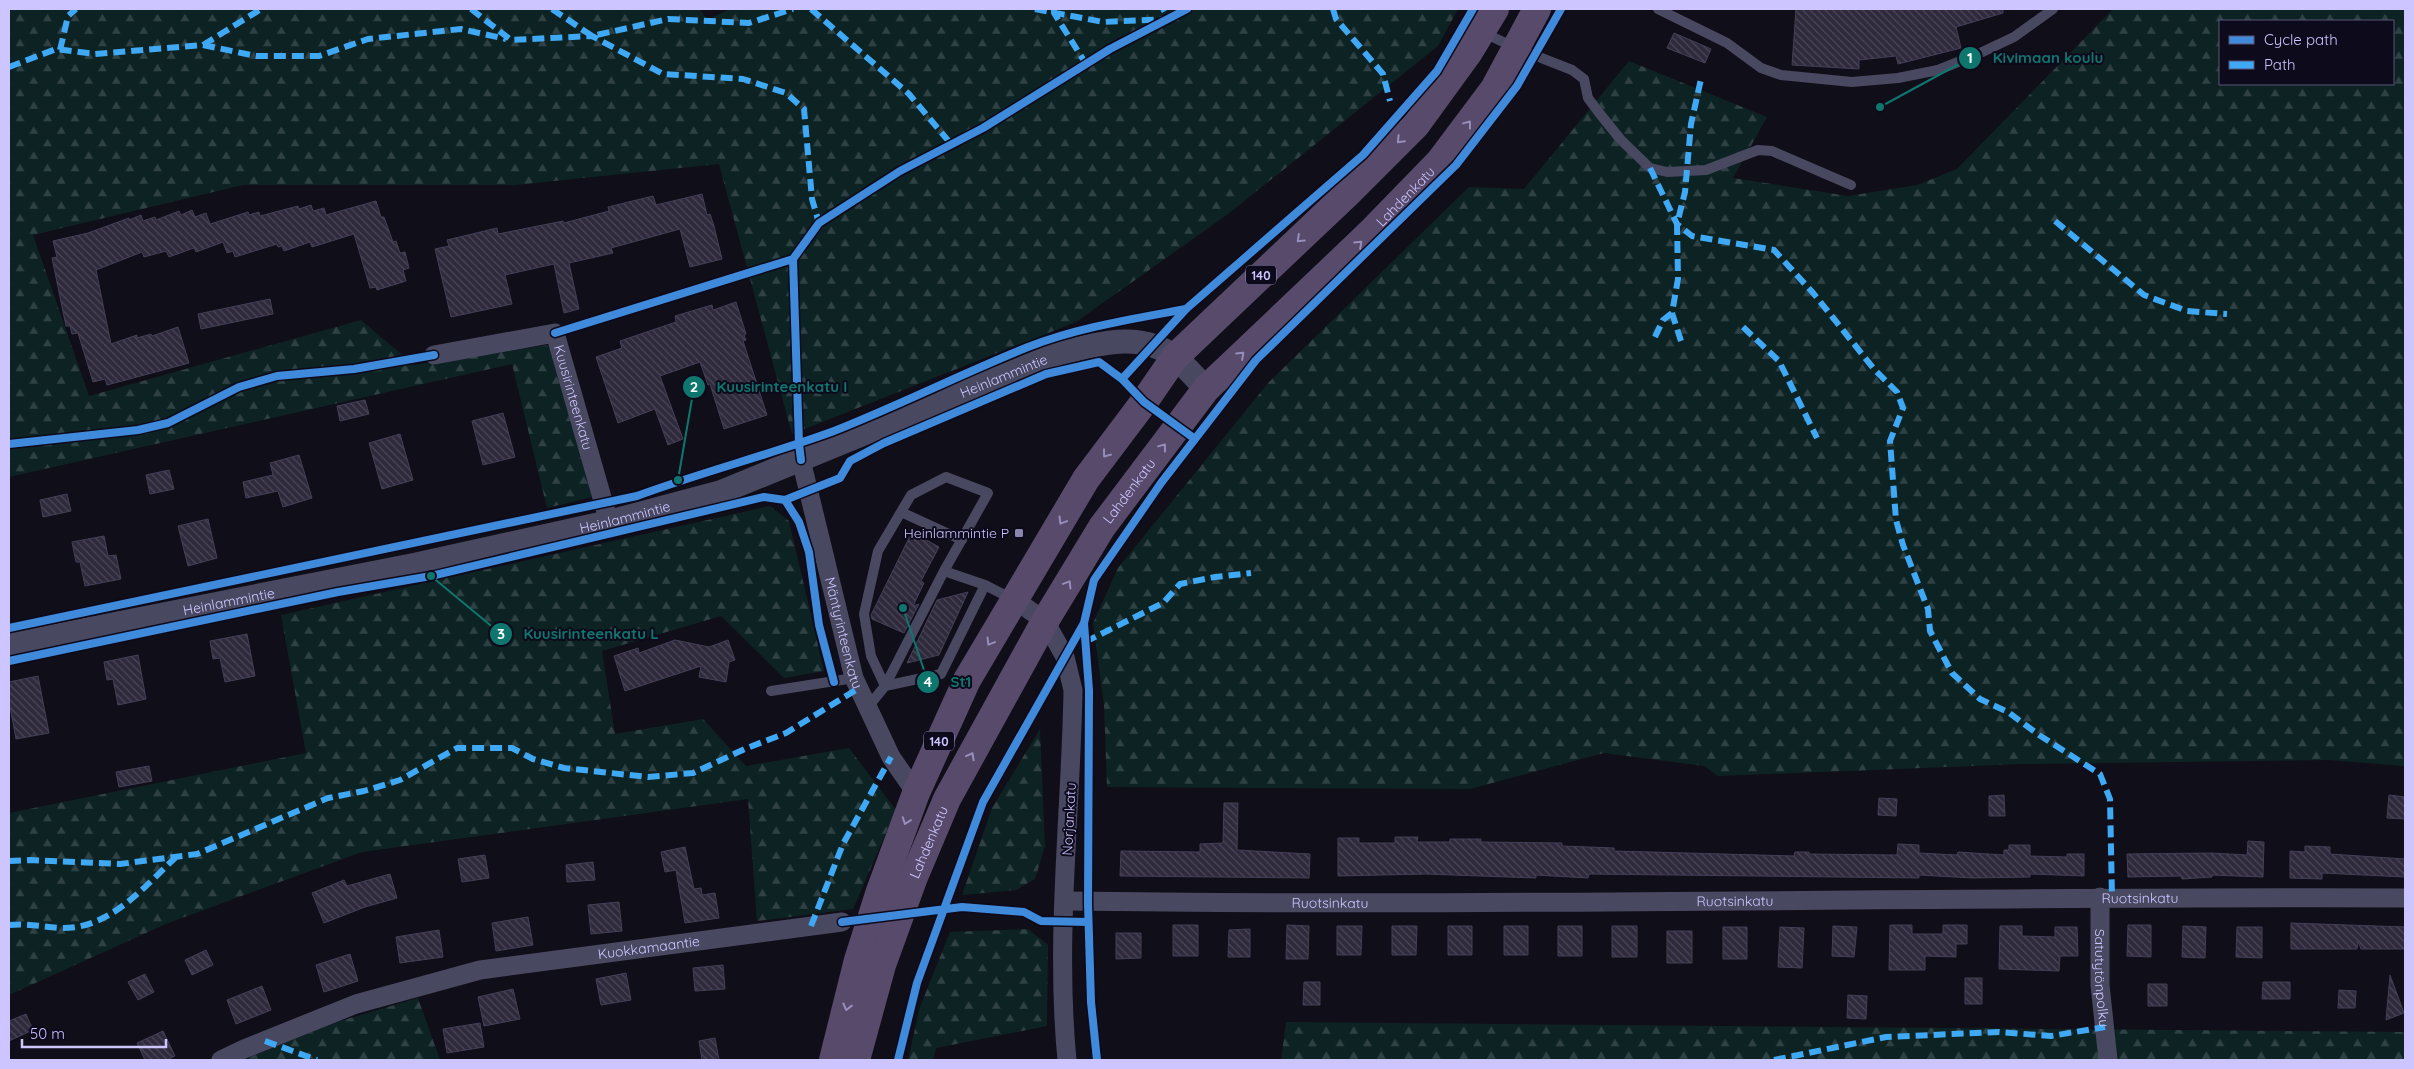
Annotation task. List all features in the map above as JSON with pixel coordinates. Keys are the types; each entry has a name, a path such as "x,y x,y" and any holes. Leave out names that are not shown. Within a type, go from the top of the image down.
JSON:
{"main road":[{"name":"Lahdenkatu","path":"833,1060 870,962 914,877 947,798 1045,621 1102,527 1206,388 1370,233 1440,161 1494,89 1537,9"},
{"name":"Lahdenkatu","path":"856,1060 880,890 916,793 967,680 1086,479 1175,357 1348,193 1416,125 1489,20"}],"street":[{"name":"Kuusirinteenkatu","path":"434,355 555,333 609,522"},
{"name":"Heinlammintie","path":"9,645 414,565 609,522 721,492 1060,353 1103,342 1130,341 1153,345 1175,357 1206,388"},
{"name":"Mäntyrinteenkatu","path":"801,460 854,678 891,757 916,793"},
{"name":"Norjankatu","path":"1015,600 1045,621 1065,657 1073,690 1065,901 1063,1016 1067,1060"},
{"name":"Ruotsinkatu","path":"1065,901 1235,904 2100,897 2405,898"},
{"name":"Satutytönpolku","path":"2100,897 2100,985 2108,1060"},
{"name":"Kuokkamaantie","path":"221,1060 356,1004 480,970 842,922"}],"lane":[{"path":"1658,9 1727,43 1761,68 1781,76 1852,82 1898,78 1938,70 2014,37 2054,9"},
{"path":"1489,20 1516,48 1572,70 1584,79 1588,98 1622,140 1650,168 1667,172 1706,170 1758,150 1772,150 1851,185"},
{"path":"868,707 885,686 944,571 988,493 946,477 911,496 878,551 864,614 871,656 885,686"},
{"path":"901,512 962,540"},
{"path":"944,571 985,585 1015,600"},
{"path":"885,686 940,674 985,585"},
{"path":"771,691 854,678"}],"green space":[{"path":"9,9 700,9 707,20 730,9 1458,9 1438,46 1228,214 1076,322 792,434 719,164 515,185 243,185 33,235 89,396 361,320 414,365 549,345 592,497 547,508 512,364 9,477"},
{"path":"2113,9 2405,9 2405,766 2329,760 2023,764 1718,776 1704,766 1604,753 1470,789 1107,787 1104,705 1093,623 1118,568 1269,382 1469,187 1524,189 1629,61 1767,117 1733,178 1848,196 1917,185 1957,169"},
{"path":"770,506 789,521 824,671 784,678 721,616 602,651 615,734 703,719 746,766 849,748 896,810 853,909 757,921 748,799 362,852 168,923 9,995 9,813 306,753 281,615"},
{"path":"1040,729 1045,846 1035,879 1016,890 962,895 992,808"},
{"path":"1028,929 1048,945 1047,1026 936,1048 933,1060 908,1060 920,1007 950,932"},
{"path":"418,998 440,1060 243,1060 337,1022"},
{"path":"1286,1022 2405,1032 2405,1060 1281,1060"}],"building":[{"path":"1796,9 2003,9 2003,13 1956,27 1961,48 1898,64 1896,56 1859,60 1859,69 1792,65"},
{"path":"1674,33 1711,49 1705,63 1667,48"},
{"path":"702,194 707,215 710,214 714,226 722,259 690,267 680,229 611,248 613,253 569,263 579,309 564,313 554,264 505,275 512,304 451,317 435,249 449,246 447,240 497,228 498,234 563,221 564,223 609,211 608,207 653,196 656,205"},
{"path":"376,201 381,217 384,217 393,242 396,241 400,253 405,252 409,268 403,270 406,281 377,290 376,287 370,288 354,234 312,247 310,242 284,251 282,246 278,247 277,244 235,257 233,251 227,253 223,242 196,252 194,248 169,257 166,251 144,257 142,252 96,270 111,344 137,335 137,338 151,334 152,336 178,327 189,363 107,385 105,379 93,382 78,333 72,334 70,326 66,326 52,258 57,257 53,241 88,233 141,215 143,221 155,217 156,220 179,211 181,215 192,210 195,217 206,213 210,224 248,212 249,215 259,212 260,216 298,206 299,209 311,205 313,211 324,208 326,215"},
{"path":"270,299 273,314 201,329 198,314"},
{"path":"736,302 746,334 744,335 746,340 743,341 767,415 724,429 710,384 708,385 700,362 660,376 683,439 668,445 655,409 618,423 596,357 622,348 620,341 676,322 675,316 712,305 713,310"},
{"path":"365,400 369,414 340,421 337,406"},
{"path":"503,413 515,457 483,465 472,421"},
{"path":"400,434 413,480 382,489 369,443"},
{"path":"299,455 312,498 283,507 278,491 246,498 243,482 273,475 270,463"},
{"path":"169,470 174,489 150,494 146,475"},
{"path":"67,494 71,511 43,517 40,500"},
{"path":"208,519 217,558 188,566 178,526"},
{"path":"912,532 939,547 921,581 924,583 913,606 919,604 904,633 872,619 871,615"},
{"path":"104,536 108,556 116,555 121,579 85,586 80,562 76,562 72,542"},
{"path":"968,592 939,655 907,663 937,600"},
{"path":"247,634 255,676 225,682 220,658 213,659 210,641"},
{"path":"675,640 709,647 728,640 735,660 729,662 726,682 699,677 701,666 625,691 614,656 638,648 639,653"},
{"path":"138,655 146,699 118,705 113,679 107,680 104,662"},
{"path":"38,676 49,733 16,739 9,701 9,682"},
{"path":"149,766 152,781 119,787 116,772"},
{"path":"2004,795 2005,816 1989,816 1989,796"},
{"path":"2389,795 2405,797 2405,819 2387,818"},
{"path":"1879,798 1897,799 1896,816 1878,815"},
{"path":"1224,803 1238,803 1237,850 1310,854 1309,878 1120,876 1121,851 1200,852 1200,844 1223,843"},
{"path":"1395,837 1418,837 1417,842 1450,842 1450,839 1481,839 1481,842 1562,843 1562,846 1614,848 1614,851 1794,856 1795,852 1809,852 1809,854 1897,855 1898,844 1919,845 1919,853 1957,855 1958,852 2004,855 2004,850 2009,850 2009,845 2030,845 2030,856 2067,857 2067,854 2084,854 2084,876 2030,874 2030,877 1973,878 1919,875 1919,878 1589,874 1588,878 1536,875 1536,878 1425,874 1338,876 1338,838 1359,838 1359,843 1395,843"},
{"path":"2248,841 2264,842 2263,877 2212,875 2212,877 2182,879 2181,876 2128,877 2127,854 2211,853 2247,855"},
{"path":"2305,846 2330,847 2330,854 2405,859 2405,877 2322,873 2322,879 2290,878 2290,851 2305,852"},
{"path":"685,847 694,889 701,888 702,895 715,893 719,918 685,923 676,870 665,872 661,852"},
{"path":"485,855 489,878 462,882 458,859"},
{"path":"593,862 595,880 567,882 566,865"},
{"path":"390,874 397,898 365,907 324,923 312,893 344,880 347,886"},
{"path":"619,902 622,931 591,934 588,905"},
{"path":"528,917 533,945 496,951 492,923"},
{"path":"2291,923 2405,927 2405,949 2361,949 2358,941 2357,949 2291,949"},
{"path":"1173,925 1198,925 1198,956 1173,956"},
{"path":"1287,925 1309,926 1308,959 1286,959"},
{"path":"1890,925 1912,925 1912,934 1943,934 1943,925 1967,925 1967,944 1956,944 1956,957 1925,956 1925,970 1889,970"},
{"path":"2128,925 2151,925 2151,957 2127,956"},
{"path":"1337,926 1362,926 1361,955 1337,955"},
{"path":"1392,926 1417,926 1416,955 1392,955"},
{"path":"1448,926 1472,926 1472,955 1448,955"},
{"path":"1504,926 1528,926 1528,955 1504,955"},
{"path":"1558,926 1582,926 1582,956 1558,956"},
{"path":"1612,926 1637,926 1637,957 1612,957"},
{"path":"1833,926 1857,927 1854,957 1832,956"},
{"path":"2000,926 2022,926 2022,936 2055,937 2055,927 2077,927 2078,956 2060,956 2059,971 1999,969"},
{"path":"2183,926 2206,927 2205,958 2182,957"},
{"path":"1723,927 1747,927 1747,959 1723,959"},
{"path":"1780,927 1804,928 1802,968 1778,967"},
{"path":"2237,927 2262,927 2262,958 2236,957"},
{"path":"1250,929 1250,957 1228,957 1229,930"},
{"path":"439,930 443,957 400,963 396,937"},
{"path":"1667,931 1692,931 1692,963 1667,963"},
{"path":"1116,933 1141,933 1141,958 1116,959"},
{"path":"206,950 213,965 192,975 185,960"},
{"path":"350,954 358,981 324,992 316,965"},
{"path":"723,965 725,989 695,991 693,968"},
{"path":"626,973 631,1000 601,1005 596,979"},
{"path":"145,974 154,992 138,1000 128,982"},
{"path":"2390,975 2404,1013 2386,1020"},
{"path":"1965,978 1982,978 1982,1004 1965,1004"},
{"path":"1304,982 1320,982 1320,1005 1303,1005"},
{"path":"2263,982 2290,982 2290,999 2262,999"},
{"path":"2148,984 2167,984 2167,1006 2148,1006"},
{"path":"262,986 271,1010 236,1024 227,1000"},
{"path":"513,989 520,1019 484,1026 478,997"},
{"path":"2339,990 2356,991 2355,1008 2338,1008"},
{"path":"1848,995 1867,996 1866,1019 1847,1018"},
{"path":"26,1014 33,1030 9,1041 9,1021"},
{"path":"480,1023 484,1047 447,1053 443,1029"},
{"path":"163,1031 175,1056 167,1060 145,1060 137,1043"},
{"path":"715,1038 719,1060 702,1060 699,1041"}],"marked path":[{"path":"60,50 68,16 76,9"},
{"path":"9,67 56,49 95,54 203,45 261,9"},
{"path":"471,9 511,40 592,36 663,74 743,79 786,93 804,109 812,199 819,223"},
{"path":"552,9 592,36 668,19 749,23 793,9"},
{"path":"811,9 909,94 951,144"},
{"path":"1035,9 1103,22 1169,19 1163,9"},
{"path":"1054,9 1054,13 1086,64"},
{"path":"1333,9 1336,19 1383,74 1390,101"},
{"path":"203,45 256,56 319,56 368,39 461,29 506,39"},
{"path":"1681,341 1672,313 1678,279 1677,224 1685,192 1691,124 1701,79"},
{"path":"1650,168 1677,224 1692,236 1774,250 1814,294 1874,369 1897,392 1903,408 1890,441 1896,520 1903,545 1928,609 1930,631 1952,673 1980,699 2008,712 2039,735 2100,774 2110,799 2112,897"},
{"path":"2055,221 2144,295 2187,311 2227,314"},
{"path":"1655,337 1663,320 1672,313"},
{"path":"1743,327 1779,361 1817,438"},
{"path":"1085,642 1163,603 1180,584 1215,577 1251,573"},
{"path":"9,861 30,860 120,864 197,854 328,798 364,791 400,780 457,748 512,748 533,759 564,768 648,777 693,773 747,748 786,733 859,688"},
{"path":"811,926 843,844 891,757"},
{"path":"9,925 62,928 96,922 111,914 139,893 176,857"},
{"path":"1774,1060 1886,1037 1999,1032 2051,1036 2105,1027"},
{"path":"265,1041 317,1060"}],"cycle path":[{"path":"555,333 793,259 819,223 900,171 983,128 1110,49 1187,9"},
{"path":"1195,439 1144,402 1122,379 1186,309 1363,155 1437,71 1473,9"},
{"path":"898,1060 917,983 983,802 1084,623 1094,580 1161,483 1256,360 1456,165 1517,86 1561,9"},
{"path":"793,259 801,460"},
{"path":"9,628 637,496 834,431 1047,340 1106,324 1186,309"},
{"path":"9,444 138,430 168,423 239,387 277,376 354,369 434,355"},
{"path":"9,661 338,592 431,576 764,497 785,500 840,478 850,461 884,443 1046,374 1099,362 1122,379"},
{"path":"785,500 799,522 809,552 819,625 834,682"},
{"path":"1084,623 1089,690 1088,904 1091,1002 1097,1060"},
{"path":"842,922 962,907 1024,912 1041,921 1088,922"}],"place":[{"name":"Kivimaan koulu","path":"1880,107"},
{"name":"Kuusirinteenkatu I","path":"678,480"},
{"name":"Heinlammintie P","path":"1019,533"},
{"name":"Kuusirinteenkatu L","path":"431,576"},
{"name":"St1","path":"903,608"}]}
